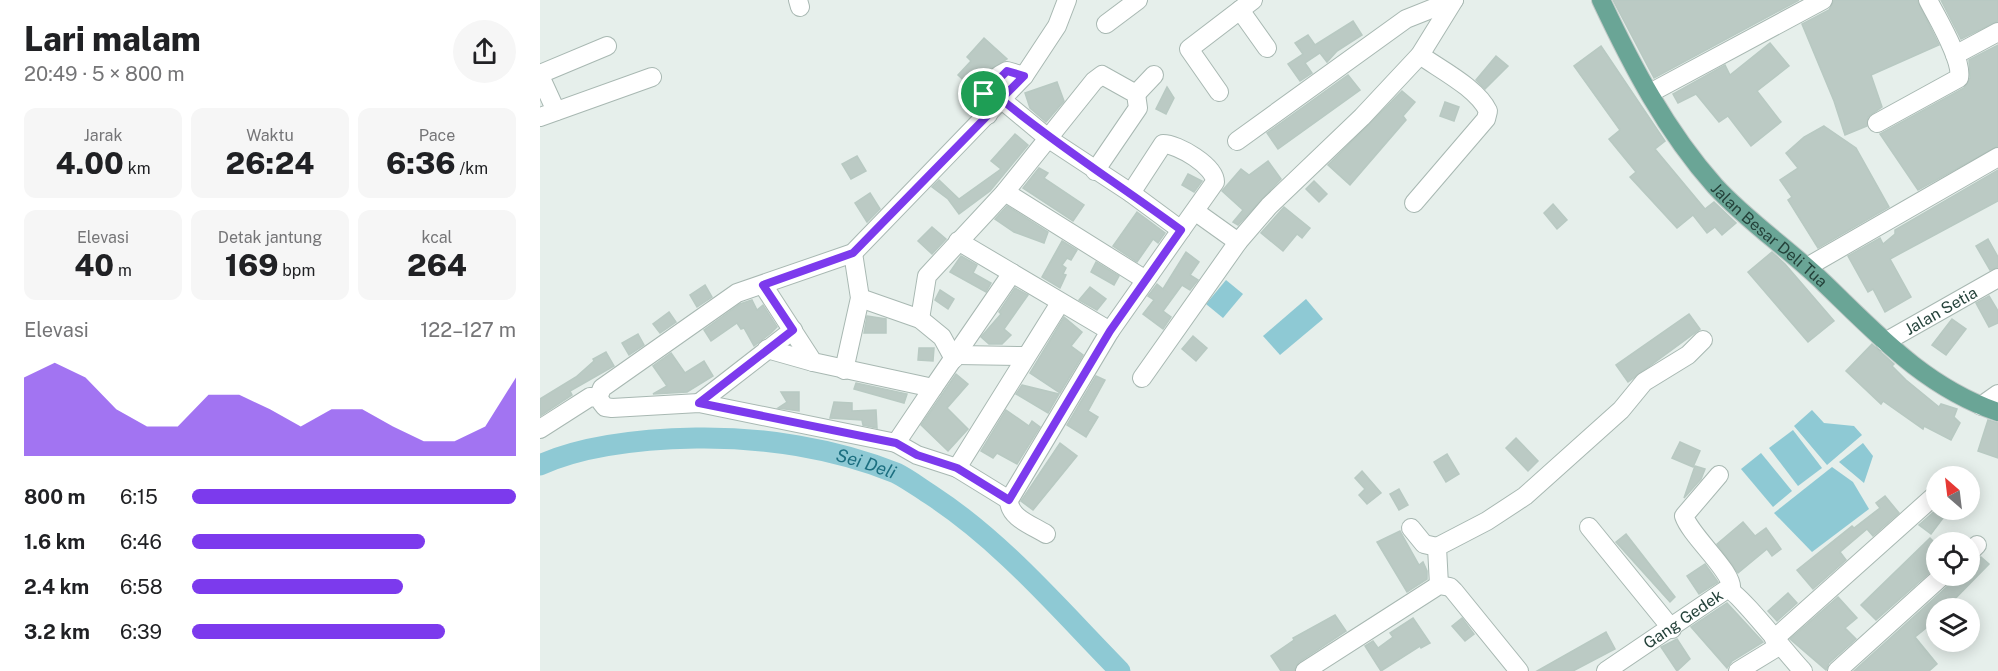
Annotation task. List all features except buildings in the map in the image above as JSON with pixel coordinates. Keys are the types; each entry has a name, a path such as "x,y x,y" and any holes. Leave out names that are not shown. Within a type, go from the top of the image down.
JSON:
{"main road":[{"name":"Jalan Besar Deli Tua","path":"1601,0 1627,56 1683,147 1716,186 1740,211 1807,267 1886,342 1952,394 1990,409"}],"street":[{"path":"598,398 603,388 737,293 853,253 1024,76 1057,26 1067,0"},
{"path":"1106,24 1138,0"},
{"path":"1142,378 1238,242 1269,206 1362,117 1420,55 1454,0 1406,19 1237,141"},
{"path":"1650,93 1823,0"},
{"path":"1877,123 1959,78 1961,71 1955,55 1928,0"},
{"path":"1219,92 1189,49 1247,5 1267,48"},
{"path":"1955,55 1998,32"},
{"path":"607,46 540,75 548,114 652,76"},
{"path":"1414,203 1486,119 1488,111 1485,105 1467,89 1420,55"},
{"path":"988,115 984,100 988,88 1007,71 1024,76"},
{"path":"1095,171 1137,110 1136,94 1154,75"},
{"path":"920,319 927,276 1005,192 1098,76 1110,77 1136,94"},
{"path":"1001,99 1049,139 1131,193 1181,230"},
{"path":"1046,534 1013,514 1009,508 1009,500 1110,331 1144,279 1213,188 1214,172 1209,166 1168,144 1158,149 1131,193"},
{"path":"1807,267 1998,156"},
{"path":"1005,192 1144,279"},
{"path":"1196,212 1238,242"},
{"path":"958,241 1110,331"},
{"path":"844,370 860,298 853,253"},
{"path":"896,443 1012,273"},
{"name":"Jalan Setia","path":"1886,342 1998,278"},
{"path":"763,285 813,362"},
{"path":"860,298 920,319 942,337 955,357"},
{"path":"957,468 1024,356 1060,303"},
{"path":"699,403 793,330"},
{"path":"1411,528 1424,544 1437,548 1487,521 1525,496 1621,410 1644,382 1660,370 1688,355 1703,340"},
{"path":"767,349 844,370 933,388"},
{"path":"955,357 1024,356"},
{"path":"1990,409 1998,394"},
{"path":"598,398 605,407 612,408 699,403 896,443 917,455 957,468 1009,500"},
{"path":"540,429 584,399 598,398"},
{"path":"1719,475 1684,516 1692,532 1730,577 1731,590"},
{"path":"1738,671 1777,643 1926,503"},
{"path":"1589,527 1672,629"},
{"path":"1437,548 1439,585"},
{"path":"1305,671 1439,585 1445,585 1454,591 1519,671"},
{"path":"1837,671 1931,586"},
{"name":"Gang Gedek","path":"1606,671 1672,629 1723,591 1731,590 1803,671"}],"water":[{"path":"1226,280 1243,294 1223,318 1206,304"},
{"path":"1306,299 1323,319 1280,355 1263,336"},
{"path":"1812,410 1824,423 1854,426 1862,435 1827,465 1794,426"},
{"path":"1793,430 1822,468 1798,486 1769,448"},
{"path":"1863,443 1873,456 1864,483 1839,462"},
{"path":"1761,453 1792,491 1773,507 1741,469"},
{"path":"1832,467 1853,482 1869,509 1812,552 1774,513"}],"waterway":[{"name":"Sei Deli","path":"540,465 596,447 696,438 772,442 823,451 872,464 896,473 909,481 982,534 1007,555 1120,671"}],"route":[{"path":"1007,71 1024,76 1001,99 1049,139 1131,193 1181,230 1144,279 1110,331 1009,500 957,468 917,455 896,443 699,403 793,330 763,285 853,253 988,115 984,94 1007,71"}]}
